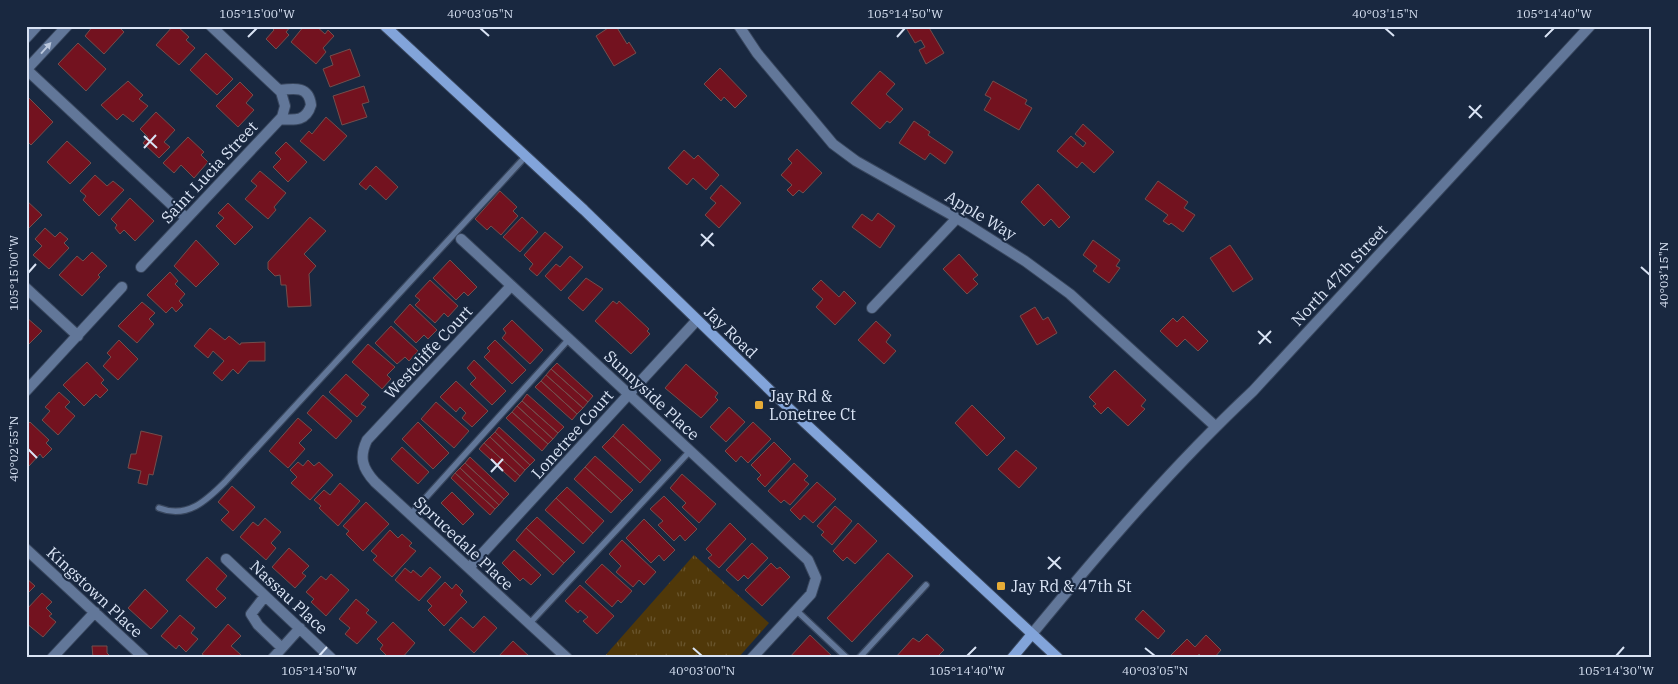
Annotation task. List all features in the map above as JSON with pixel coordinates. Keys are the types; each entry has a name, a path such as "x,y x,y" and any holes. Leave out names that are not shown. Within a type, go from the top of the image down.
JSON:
{"street":[{"path":"26,38 37,26"},
{"path":"66,26 26,70 186,218"},
{"path":"211,26 280,91 296,88 302,89 307,93 311,105 309,112 300,120 280,119"},
{"name":"Jay Road","path":"385,26 526,156 697,320 1058,658"},
{"name":"Apple Way","path":"739,26 757,53 833,144 856,161 958,218 1026,261 1070,294 1215,426"},
{"name":"North 47th Street","path":"1032,634 1106,544 1215,426 1253,391 1590,26"},
{"name":"Saint Lucia Street","path":"141,267 280,119 285,106 280,91"},
{"path":"872,308 958,218"},
{"name":"Sunnyside Place","path":"461,239 808,560 816,578 811,594 797,611"},
{"name":"Westcliffe Court","path":"367,440 511,286"},
{"path":"26,391 122,287"},
{"path":"26,288 78,336"},
{"name":"Lonetree Court","path":"469,568 697,320"},
{"name":"Sprucedale Place","path":"367,440 362,457 366,472 567,658"},
{"name":"Kingstown Place","path":"26,549 144,658"},
{"name":"Nassau Place","path":"226,559 331,658"},
{"path":"265,596 251,614 258,625 282,648"},
{"path":"752,658 797,611"},
{"path":"52,658 95,612"},
{"path":"273,658 300,628"},
{"path":"1012,658 1032,634"}],"lane":[{"path":"159,508 173,513 190,509 210,497 526,156"},
{"path":"410,514 569,338"},
{"path":"529,624 690,451"},
{"path":"859,658 926,585"},
{"path":"797,611 847,658"}],"green space":[{"path":"694,555 769,623 738,658 603,658"}],"building":[{"path":"93,26 118,26 124,32 104,54 85,36"},
{"path":"173,26 177,26 189,37 186,40 195,48 179,65 156,45"},
{"path":"270,26 291,26 286,32 289,35 276,49 266,39 274,30"},
{"path":"304,26 316,26 325,34 328,30 334,36 323,48 326,52 316,64 291,42"},
{"path":"611,26 616,26 627,44 629,42 636,53 614,66 596,36"},
{"path":"905,26 928,26 944,53 926,64 919,50 925,47 921,40 915,43"},
{"path":"78,43 106,69 86,91 58,64"},
{"path":"350,49 360,76 330,87 323,69 333,65 330,56"},
{"path":"206,53 233,79 217,95 190,70"},
{"path":"720,68 747,96 735,108 724,97 721,101 704,84"},
{"path":"880,71 895,84 886,94 903,109 890,123 887,121 880,129 851,103"},
{"path":"128,81 143,95 139,99 148,106 133,122 123,114 117,120 101,105"},
{"path":"993,81 1027,100 1025,104 1032,108 1019,130 984,110 991,98 985,95"},
{"path":"240,82 253,95 246,103 254,110 238,127 216,106"},
{"path":"364,86 369,102 362,104 367,117 342,125 333,96"},
{"path":"28,97 53,122 31,145 26,140"},
{"path":"156,112 175,130 164,142 170,147 159,158 143,143 148,137 140,129"},
{"path":"326,117 347,136 324,161 300,141 309,131 312,134"},
{"path":"914,121 930,132 928,135 953,152 945,164 930,153 925,160 899,143"},
{"path":"1083,124 1114,152 1094,173 1082,162 1077,168 1057,151 1071,136 1083,147 1086,143 1075,134"},
{"path":"188,137 204,152 201,155 208,162 194,178 181,165 174,173 163,163"},
{"path":"67,141 91,163 70,184 47,162"},
{"path":"286,142 307,162 288,182 273,167 281,159 275,153"},
{"path":"797,149 822,173 803,193 799,190 793,196 787,190 792,185 781,175 792,163 788,159"},
{"path":"684,150 694,159 698,155 719,175 706,190 693,178 687,185 668,168"},
{"path":"376,166 398,187 386,200 370,185 366,190 359,184"},
{"path":"260,171 286,193 274,207 276,210 268,219 245,199 257,186 251,181"},
{"path":"95,175 107,186 113,181 124,190 99,216 83,200 86,196 80,191"},
{"path":"1158,181 1188,202 1184,208 1195,215 1183,232 1171,223 1169,225 1163,221 1168,215 1145,199"},
{"path":"1038,184 1070,217 1059,228 1051,219 1044,226 1021,202"},
{"path":"721,185 741,203 719,228 705,215 716,203 710,198"},
{"path":"500,191 517,207 513,211 518,216 501,235 491,226 487,230 475,219"},
{"path":"130,198 154,221 135,241 124,230 120,234 115,228 117,225 111,219"},
{"path":"26,200 42,215 26,231"},
{"path":"228,203 253,227 235,245 216,226 224,218 218,213"},
{"path":"878,213 895,226 880,248 852,227 862,214 872,221"},
{"path":"310,217 326,231 304,254 316,266 309,274 311,306 288,307 286,285 281,285 280,275 275,276 268,269 268,262"},
{"path":"522,217 538,232 520,252 503,237"},
{"path":"45,228 55,237 60,232 68,239 64,243 69,248 49,269 33,255 42,246 35,239"},
{"path":"545,232 563,247 537,276 529,269 533,264 524,255"},
{"path":"196,240 219,264 196,287 174,266"},
{"path":"1093,240 1120,260 1116,266 1120,268 1109,283 1093,271 1097,266 1083,255"},
{"path":"1230,245 1253,279 1233,292 1210,258"},
{"path":"92,252 107,266 98,275 100,277 82,296 59,275 77,256 83,261"},
{"path":"959,254 978,275 973,279 978,284 967,294 943,269"},
{"path":"570,256 583,267 561,291 545,276 556,264 560,267"},
{"path":"450,260 477,287 468,296 464,292 456,300 433,278"},
{"path":"170,272 178,281 175,284 185,294 179,301 183,305 176,312 172,307 166,313 147,295"},
{"path":"586,278 603,289 583,311 568,298"},
{"path":"430,280 458,306 448,317 444,313 435,323 415,305 420,300 415,296"},
{"path":"821,280 839,297 844,291 856,303 835,325 816,307 823,299 812,289"},
{"path":"613,301 617,304 619,301 649,329 647,331 650,334 631,354 595,321"},
{"path":"142,302 155,313 149,319 154,324 137,343 118,326"},
{"path":"410,304 437,330 428,339 424,335 416,343 394,322"},
{"path":"1035,307 1043,320 1048,317 1057,333 1037,345 1020,316"},
{"path":"1183,316 1208,341 1198,351 1185,339 1177,347 1160,331 1173,318 1177,322"},
{"path":"26,317 42,331 28,345 26,343"},
{"path":"512,320 543,350 530,364 502,338 506,333 503,329"},
{"path":"876,321 891,335 886,342 896,351 884,364 858,340"},
{"path":"391,326 418,351 409,361 405,357 397,364 375,343"},
{"path":"210,328 225,340 229,336 240,345 241,343 265,342 265,361 249,361 238,374 233,369 222,381 213,373 224,361 213,351 208,358 194,346"},
{"path":"119,340 138,359 118,380 103,366 111,357 107,353"},
{"path":"495,340 526,370 512,384 484,357 490,351 487,348"},
{"path":"368,344 395,367 387,375 391,379 382,389 352,362"},
{"path":"474,360 506,391 492,405 470,384 476,378 467,368"},
{"path":"87,362 104,380 101,383 108,390 100,398 96,394 84,406 63,385"},
{"path":"557,363 593,396 588,402 551,369"},
{"path":"686,364 718,393 715,397 718,400 701,418 665,388"},
{"path":"551,369 588,402 583,408 546,375"},
{"path":"1115,370 1146,400 1141,406 1145,409 1128,426 1108,407 1101,414 1093,406 1096,404 1089,397"},
{"path":"346,374 369,395 361,404 366,407 357,417 329,392"},
{"path":"546,375 583,408 577,414 541,381"},
{"path":"456,381 488,411 472,427 462,418 466,413 460,407 456,412 440,397"},
{"path":"541,381 577,414 572,420 535,387"},
{"path":"59,392 70,402 65,407 75,416 58,435 42,420 50,411 45,407"},
{"path":"527,394 564,427 558,433 522,401"},
{"path":"323,395 352,421 336,439 307,413"},
{"path":"522,401 558,433 553,439 517,406"},
{"path":"436,402 469,431 454,448 421,419"},
{"path":"972,405 1005,438 987,456 955,423"},
{"path":"517,406 553,439 548,444 512,412"},
{"path":"729,407 745,422 726,442 710,427"},
{"path":"512,412 548,444 542,451 506,418"},
{"path":"298,418 312,430 299,443 305,449 288,468 269,451"},
{"path":"30,422 49,440 46,443 52,449 43,458 40,454 29,466 26,464 26,426"},
{"path":"418,422 449,453 433,469 402,439"},
{"path":"753,422 771,439 748,463 741,456 736,462 725,451"},
{"path":"623,424 661,460 651,471 613,436"},
{"path":"499,427 535,460 530,465 495,432"},
{"path":"141,431 162,436 153,475 149,474 147,485 138,483 141,471 128,468 131,454 136,454"},
{"path":"495,432 530,465 525,470 490,437"},
{"path":"613,436 651,471 640,483 602,447"},
{"path":"490,437 525,470 520,476 484,443"},
{"path":"774,442 791,459 765,487 757,479 761,475 751,465"},
{"path":"484,443 520,476 515,482 479,449"},
{"path":"402,447 429,472 418,484 391,459"},
{"path":"1016,450 1037,468 1019,488 998,469"},
{"path":"595,456 633,490 622,501 585,467"},
{"path":"470,457 509,494 504,499 465,463"},
{"path":"308,460 314,466 319,462 333,475 310,500 291,483 297,477 290,470 298,462 303,466"},
{"path":"465,463 504,499 499,505 460,468"},
{"path":"794,463 808,476 804,480 809,484 790,505 784,500 781,503 768,491"},
{"path":"585,467 622,501 611,513 574,479"},
{"path":"460,468 499,505 495,509 455,473"},
{"path":"455,473 495,509 490,515 451,478"},
{"path":"682,474 716,504 699,523 682,507 686,503 670,488"},
{"path":"817,482 836,499 813,523 804,515 800,520 790,510"},
{"path":"340,483 360,501 338,526 319,508 321,506 314,500 324,490 330,495"},
{"path":"232,486 255,507 233,531 221,520 229,512 218,502"},
{"path":"567,487 604,521 593,533 556,498"},
{"path":"452,492 474,514 463,525 441,503"},
{"path":"664,496 697,529 685,541 680,535 674,541 658,525 663,521 650,509"},
{"path":"556,498 593,533 583,544 545,510"},
{"path":"366,502 389,524 363,551 346,534 349,531 343,526"},
{"path":"835,506 852,521 832,545 821,535 824,532 817,526"},
{"path":"537,517 575,552 564,563 526,528"},
{"path":"265,518 281,532 271,543 276,548 266,560 240,537 253,522 258,526"},
{"path":"644,519 675,550 664,561 659,555 651,563 626,538"},
{"path":"730,523 746,539 719,568 708,558 712,555 706,549"},
{"path":"858,523 877,541 855,564 847,557 843,561 833,551"},
{"path":"526,528 564,563 553,575 516,540"},
{"path":"390,530 398,538 402,534 412,543 409,546 416,551 392,577 373,560 377,556 371,551"},
{"path":"622,540 656,572 644,585 639,580 633,587 616,572 621,566 609,554"},
{"path":"752,543 768,558 748,579 744,575 738,581 726,570"},
{"path":"289,548 309,566 302,573 306,576 295,588 272,567"},
{"path":"514,550 541,575 531,585 523,578 520,581 502,563"},
{"path":"888,553 913,576 852,642 827,618"},
{"path":"207,557 227,576 216,589 226,598 216,608 186,580"},
{"path":"771,563 777,569 780,567 790,577 762,606 745,590"},
{"path":"602,564 632,591 621,603 618,600 612,607 585,582"},
{"path":"430,567 441,577 419,601 395,580 405,568 411,573 413,570 421,577"},
{"path":"331,574 349,590 326,616 311,602 314,599 306,592 321,576 326,580"},
{"path":"26,578 35,586 26,595"},
{"path":"445,582 452,589 456,584 463,591 460,595 467,602 444,626 428,610 432,606 427,601"},
{"path":"580,585 614,616 597,634 583,621 588,617 580,610 578,613 565,601"},
{"path":"145,589 168,611 151,629 128,608"},
{"path":"42,593 52,602 46,608 52,614 49,616 56,622 43,637 26,623 26,610"},
{"path":"356,599 369,610 366,613 377,622 357,644 345,634 350,628 339,619"},
{"path":"1143,610 1165,631 1158,639 1135,619"},
{"path":"180,615 195,628 191,633 198,639 186,652 179,645 176,649 161,636"},
{"path":"484,616 497,628 474,653 449,630 461,617 473,628"},
{"path":"393,622 415,643 402,658 383,658 386,655 380,649 383,645 377,639"},
{"path":"228,624 241,636 231,646 241,655 238,658 207,658 202,654"},
{"path":"927,634 944,650 936,658 895,658 913,638 919,642"},
{"path":"810,635 834,658 789,658"},
{"path":"1206,635 1221,650 1214,658 1203,658 1199,654 1196,658 1172,658 1170,656 1187,639 1195,647"},
{"path":"513,641 531,658 497,658"},
{"path":"92,646 107,646 107,653 112,658 93,658"}],"place":[{"name":"Jay Rd & Lonetree Ct","path":"759,405"},
{"name":"Jay Rd & 47th St","path":"1001,586"}]}
